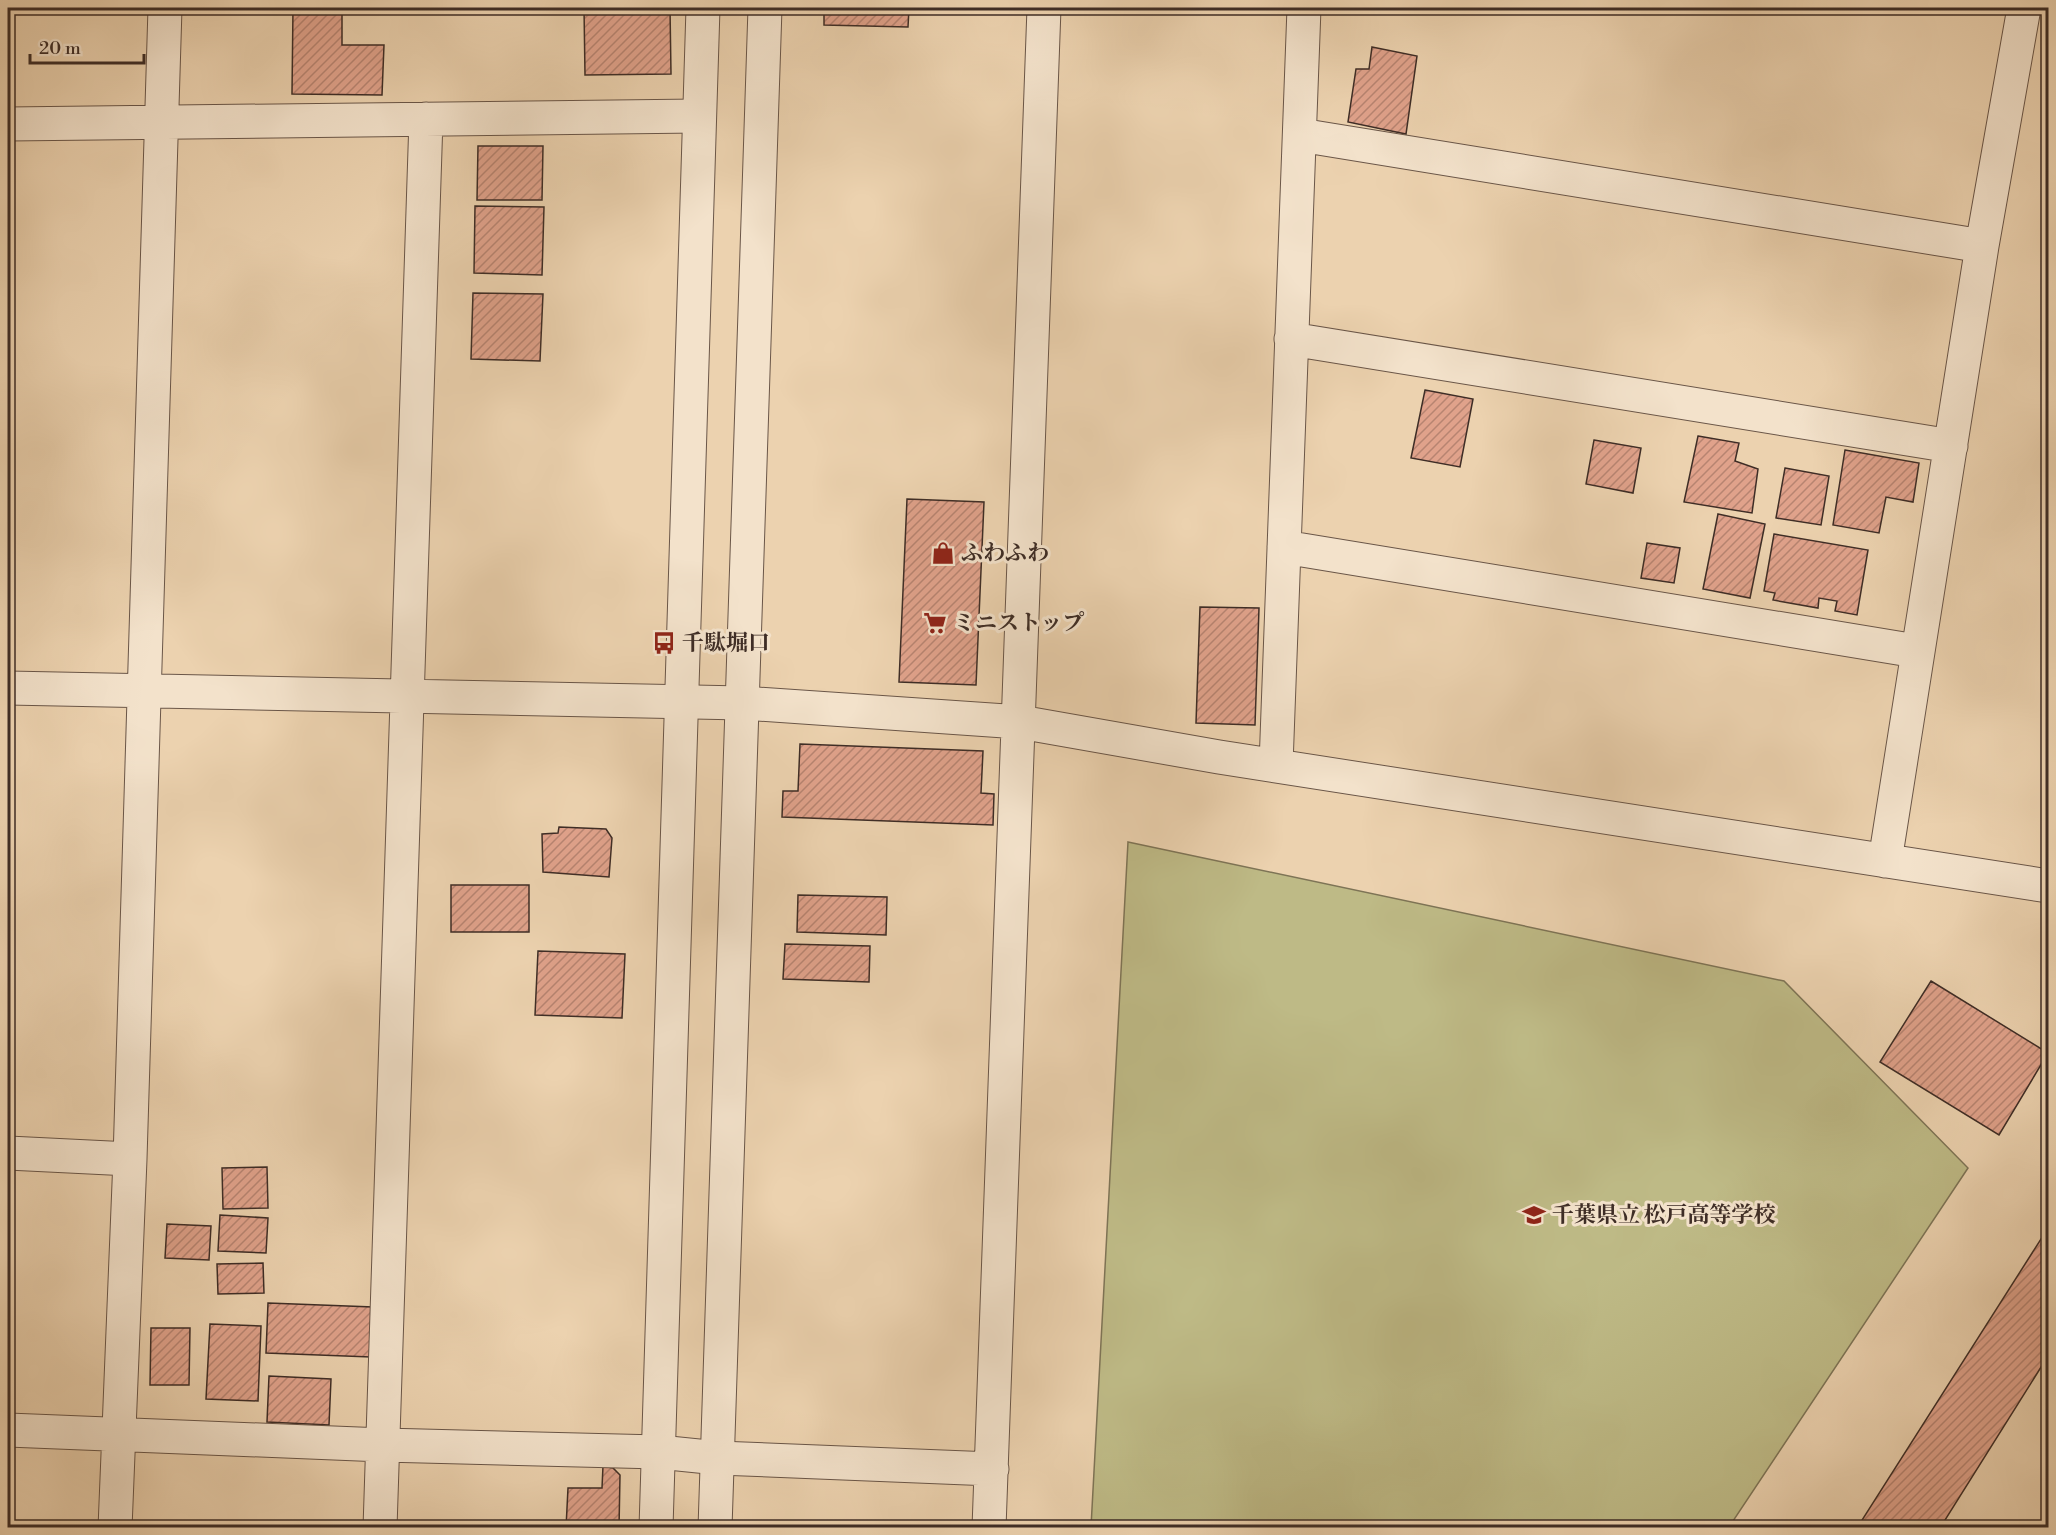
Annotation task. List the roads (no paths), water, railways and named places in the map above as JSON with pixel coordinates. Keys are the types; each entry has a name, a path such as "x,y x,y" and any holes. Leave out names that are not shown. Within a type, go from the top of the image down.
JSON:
{"street":[{"path":"115,1527 130,1159 165,8"},
{"path":"656,1527 703,8"},
{"path":"715,1527 765,8"},
{"path":"989,1527 1020,722 1044,8"},
{"path":"1276,765 1304,8"},
{"path":"1885,861 1916,651 1982,246 2024,8"},
{"path":"8,124 699,116"},
{"path":"380,1527 426,119"},
{"path":"1300,135 1982,246"},
{"path":"1291,339 1951,446"},
{"path":"1284,547 1916,651"},
{"path":"8,688 743,703 1020,722 1219,758 2049,886"},
{"path":"8,1153 130,1159"},
{"path":"8,1431 659,1452 718,1458 992,1469"}],"place":[{"name":"ふわふわ","path":"943,553"},
{"name":"ミニストップ","path":"935,623"},
{"name":"千駄堀口","path":"664,643"},
{"name":"千葉県立 松戸高等学校","path":"1534,1215"}]}
